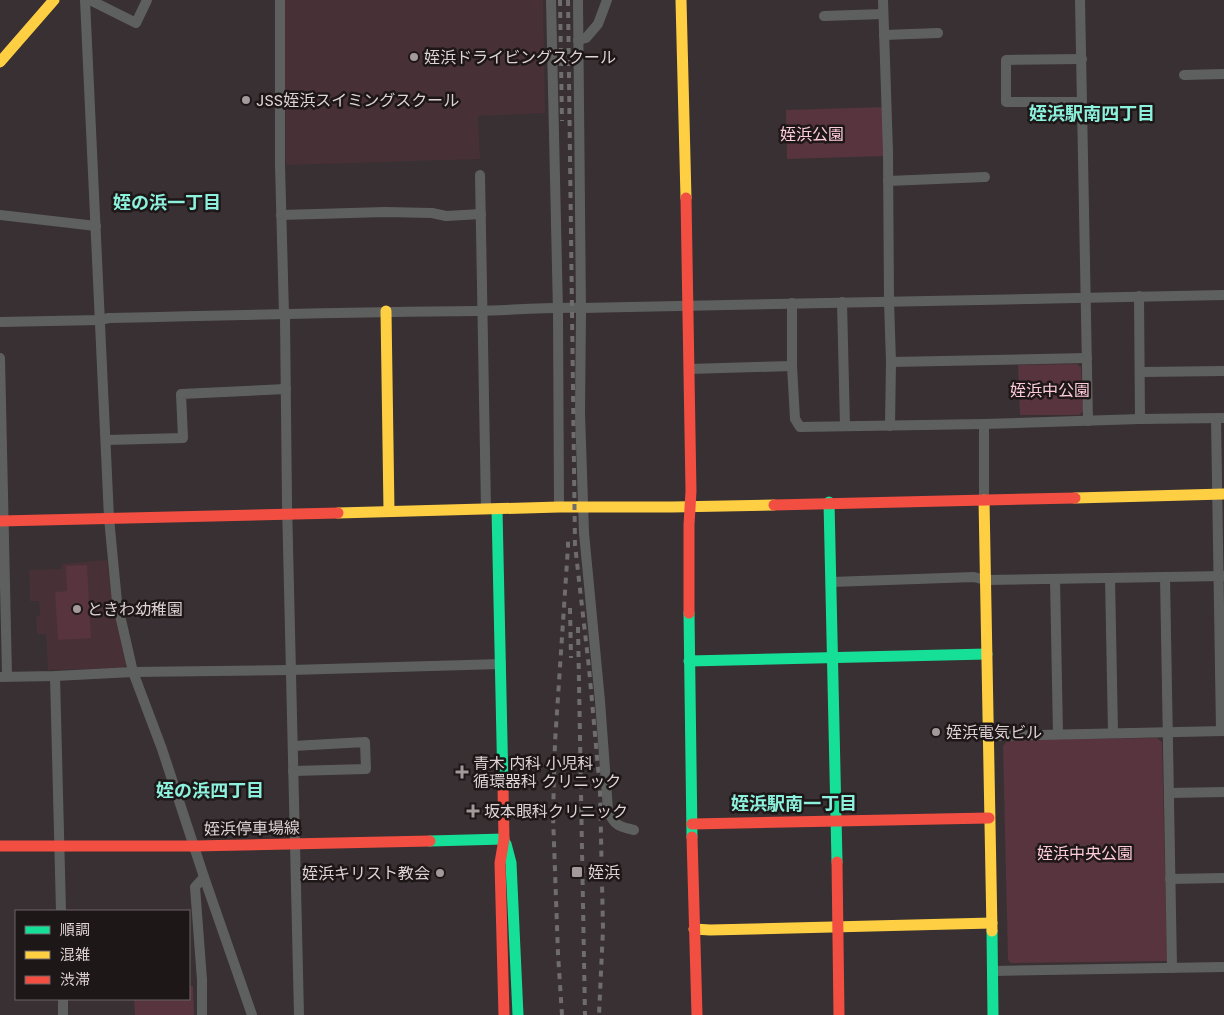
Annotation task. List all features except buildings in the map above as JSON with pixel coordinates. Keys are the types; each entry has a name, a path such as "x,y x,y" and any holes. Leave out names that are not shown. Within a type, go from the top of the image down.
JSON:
{"street":[{"path":"0,62 54,0"},
{"path":"85,0 109,518 117,602 132,672 162,750 252,1015"},
{"path":"90,0 136,23 146,0"},
{"path":"280,0 280,165 285,319 294,844 299,1015"},
{"path":"551,0 559,507"},
{"path":"578,0 581,308 580,413 584,533 608,810 611,819 618,825 634,830"},
{"path":"578,40 586,38 598,24 607,0"},
{"path":"681,0 691,492 689,661 697,1015"},
{"path":"883,0 891,362 890,426"},
{"path":"1080,0 1088,421"},
{"path":"824,16 883,14"},
{"path":"884,35 938,33"},
{"path":"1082,60 1006,60 1006,102 1082,102"},
{"path":"1184,75 1224,74"},
{"path":"480,175 482,310 501,664 504,839 500,863 504,1015"},
{"path":"888,181 985,177"},
{"path":"281,215 385,212 432,212 446,216 481,214"},
{"path":"0,215 96,226"},
{"path":"0,322 557,307 1224,295"},
{"path":"1138,296 1140,419"},
{"path":"842,302 845,426"},
{"path":"792,303 792,366 795,419 800,427 1220,418 1222,731 989,736"},
{"path":"386,311 389,511"},
{"path":"0,358 3,676 501,664"},
{"path":"891,362 1087,358"},
{"path":"689,369 792,366"},
{"path":"1140,372 1224,370"},
{"path":"106,440 183,438 182,394 286,389"},
{"path":"984,424 993,1015"},
{"path":"2,521 559,507 690,506 1220,494"},
{"path":"829,502 839,1015"},
{"path":"831,582 974,577 985,580 1221,576"},
{"path":"1165,577 1172,968"},
{"path":"1110,578 1113,733"},
{"path":"1055,579 1058,734"},
{"path":"689,661 987,654"},
{"path":"55,676 61,910"},
{"path":"293,746 365,742 366,769 293,771"},
{"path":"1169,793 1224,792"},
{"path":"692,824 990,818"},
{"path":"504,839 511,863 518,1015"},
{"name":"姪浜停車場線","path":"0,846 194,846 504,839"},
{"path":"202,1015 202,980 196,887 204,877"},
{"path":"1170,879 1224,878"},
{"path":"694,929 992,923"},
{"path":"992,971 1224,967"},
{"path":"63,1000 63,1015"}],"shaded area":[{"name":"姪浜ドライビングスクール","path":"284,0 543,0 545,113 478,116 480,159 286,165"},
{"name":"ときわ幼稚園","path":"107,560 112,600 126,664 124,668 48,670 46,634 37,634 36,616 40,616 39,601 30,601 29,570 62,569 62,564"}],"green space":[{"name":"姪浜公園","path":"886,107 887,156 787,159 786,110"},
{"name":"姪浜中公園","path":"1077,364 1081,367 1083,411 1079,415 1020,415 1018,365"},
{"path":"87,565 91,638 58,640 55,592 67,591 66,566"},
{"name":"姪浜中央公園","path":"1157,738 1162,742 1167,961 1011,963 1008,960 1003,746 1007,741"},
{"path":"190,986 193,986 194,1015 135,1015 134,1000 190,1000"}],"railway":[{"path":"560,0 562,121"},
{"path":"568,0 575,545 600,790 603,929 599,1015"},
{"path":"562,1015 553,816 555,742 568,536"},
{"path":"570,608 571,658"},
{"path":"578,627 585,1015"}],"traffic: fast":[{"path":"829,502 837,862"},
{"path":"497,509 503,787"},
{"path":"689,613 692,837"},
{"path":"689,661 987,654"},
{"path":"430,841 504,839"},
{"path":"506,844 511,863 518,1015"},
{"path":"992,931 993,1015"}],"traffic: slow":[{"path":"0,62 54,0"},
{"path":"681,0 686,198"},
{"path":"386,311 389,511"},
{"path":"1075,498 1224,494"},
{"path":"984,500 992,931"},
{"path":"338,513 559,507 774,505"},
{"path":"694,929 992,923"}],"traffic: jam":[{"path":"686,198 691,491 689,613"},
{"path":"774,505 1075,498"},
{"path":"0,521 338,513"},
{"path":"503,787 504,839 500,863 504,1015"},
{"path":"692,824 989,818"},
{"path":"692,837 697,1015"},
{"path":"0,846 194,846 430,841"},
{"path":"837,862 839,1015"}],"place":[{"name":"姪浜ドライビングスクール","path":"414,57"},
{"name":"JSS姪浜スイミングスクール","path":"246,100"},
{"name":"ときわ幼稚園","path":"77,609"},
{"name":"姪浜電気ビル","path":"936,732"},
{"name":"青木 内科 小児科 循環器科 クリニック","path":"462,772"},
{"name":"坂本眼科クリニック","path":"473,811"},
{"name":"姪浜","path":"577,872"},
{"name":"姪浜キリスト教会","path":"440,873"}],"district":[{"name":"姪浜駅南四丁目","path":"1092,114"},
{"name":"姪の浜一丁目","path":"167,203"},
{"name":"姪の浜四丁目","path":"210,791"},
{"name":"姪浜駅南一丁目","path":"794,804"}]}
